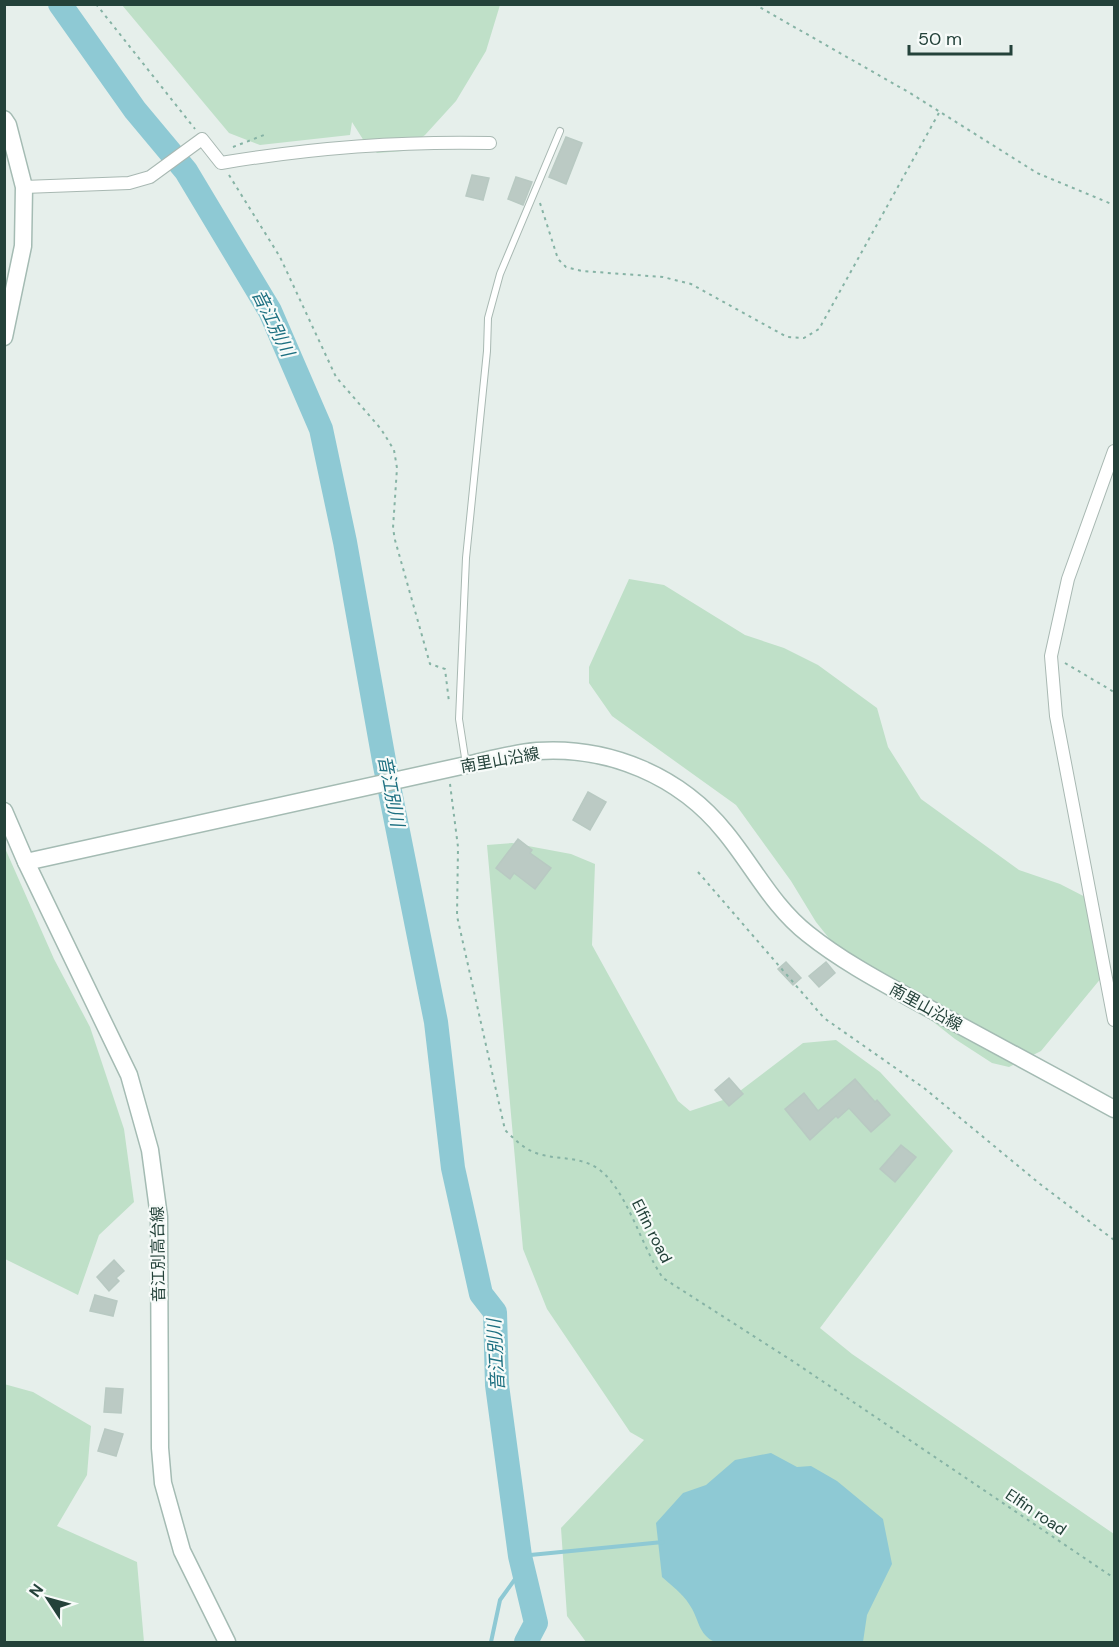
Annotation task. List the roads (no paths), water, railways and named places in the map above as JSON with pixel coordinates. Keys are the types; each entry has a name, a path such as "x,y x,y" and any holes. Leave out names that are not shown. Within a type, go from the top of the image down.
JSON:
{"street":[{"path":"4,119 8,125 24,187 23,246 4,337"},
{"path":"24,187 129,183 150,177 202,139 221,163 290,152 428,141 490,143"},
{"path":"1114,451 1068,579 1051,656 1056,716 1114,1020"},
{"name":"南里山沿線","path":"26,862 537,751 576,752 615,758 655,774 693,800 724,831 772,897 806,933 862,972 1114,1109"},
{"name":"音江別高台線","path":"4,811 26,862 129,1075 150,1150 159,1217 160,1448 163,1483 182,1551 227,1642"}],"lane":[{"path":"466,765 459,720 466,558 487,351 488,318 500,274 560,131"}],"water":[{"path":"771,1453 797,1467 811,1466 837,1481 883,1519 892,1564 867,1615 863,1642 715,1642 702,1631 686,1600 662,1577 656,1523 683,1493 706,1485 735,1460"}],"waterway":[{"name":"音江別川","path":"60,4 135,110 186,171 270,311 321,429 345,542 385,766 436,1022 453,1168 481,1294 495,1312 497,1385 520,1556 536,1623 526,1642"},
{"path":"520,1556 663,1542"},
{"path":"491,1642 500,1600 523,1568"}]}
